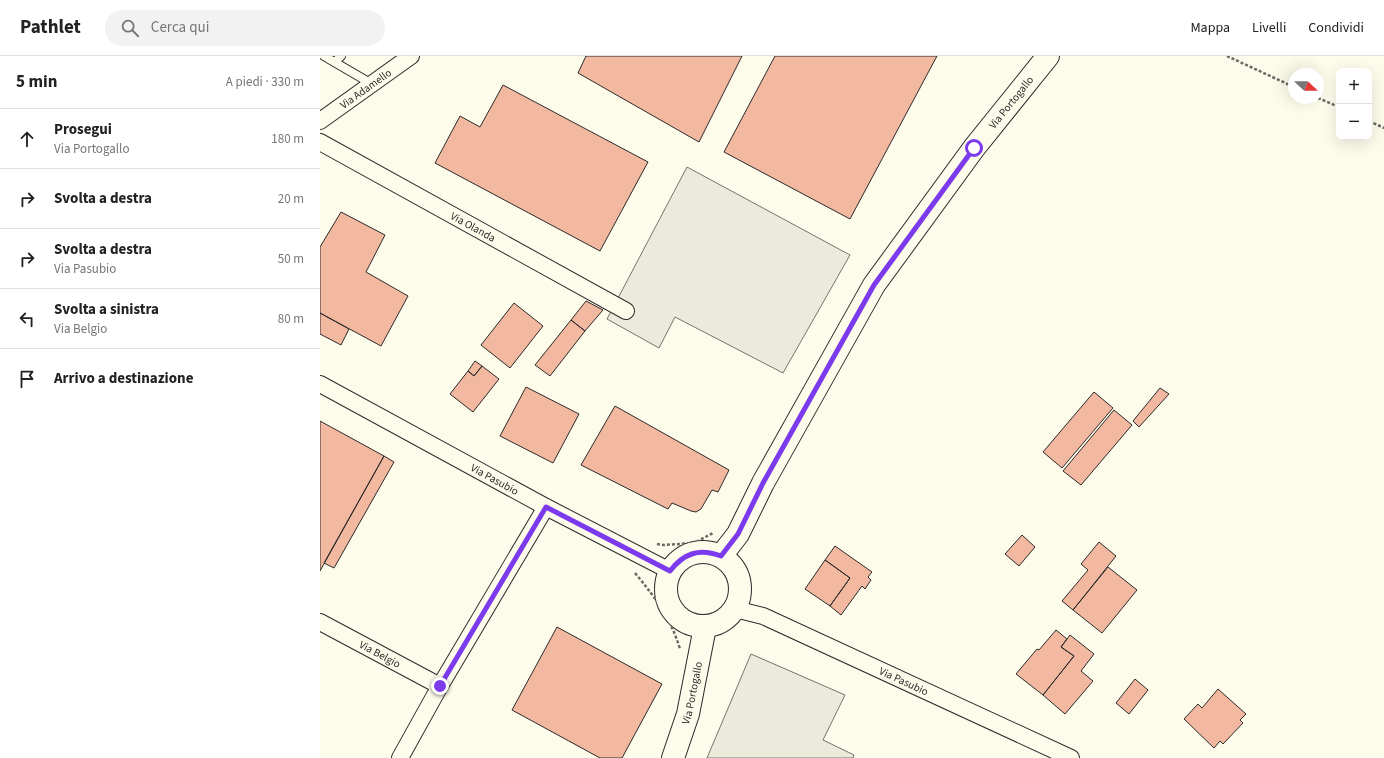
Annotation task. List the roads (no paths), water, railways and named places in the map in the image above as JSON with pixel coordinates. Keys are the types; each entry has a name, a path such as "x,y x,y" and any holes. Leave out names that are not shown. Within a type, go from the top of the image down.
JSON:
{"main road":[{"name":"Via Portogallo","path":"721,556 738,534 763,483 874,285 974,148 1048,56"},
{"path":"698,552 710,552 721,556 730,564 737,574 740,586 740,598 735,609 727,618 717,624 705,627 694,626 675,614 669,604 666,593 666,582 670,571 677,562 698,552"},
{"name":"Via Portogallo","path":"672,758 688,714 705,627"}],"street":[{"name":"Via Adamello","path":"320,121 411,56"},
{"name":"Via Olanda","path":"320,142 626,311"},
{"name":"Via Pasubio","path":"320,384 546,507 670,571"},
{"path":"400,758 440,686 546,507"},
{"name":"Via Pasubio","path":"735,609 763,616 1071,758"},
{"name":"Via Belgio","path":"320,622 440,686"}],"lane":[{"path":"324,56 338,59 372,84"}]}
